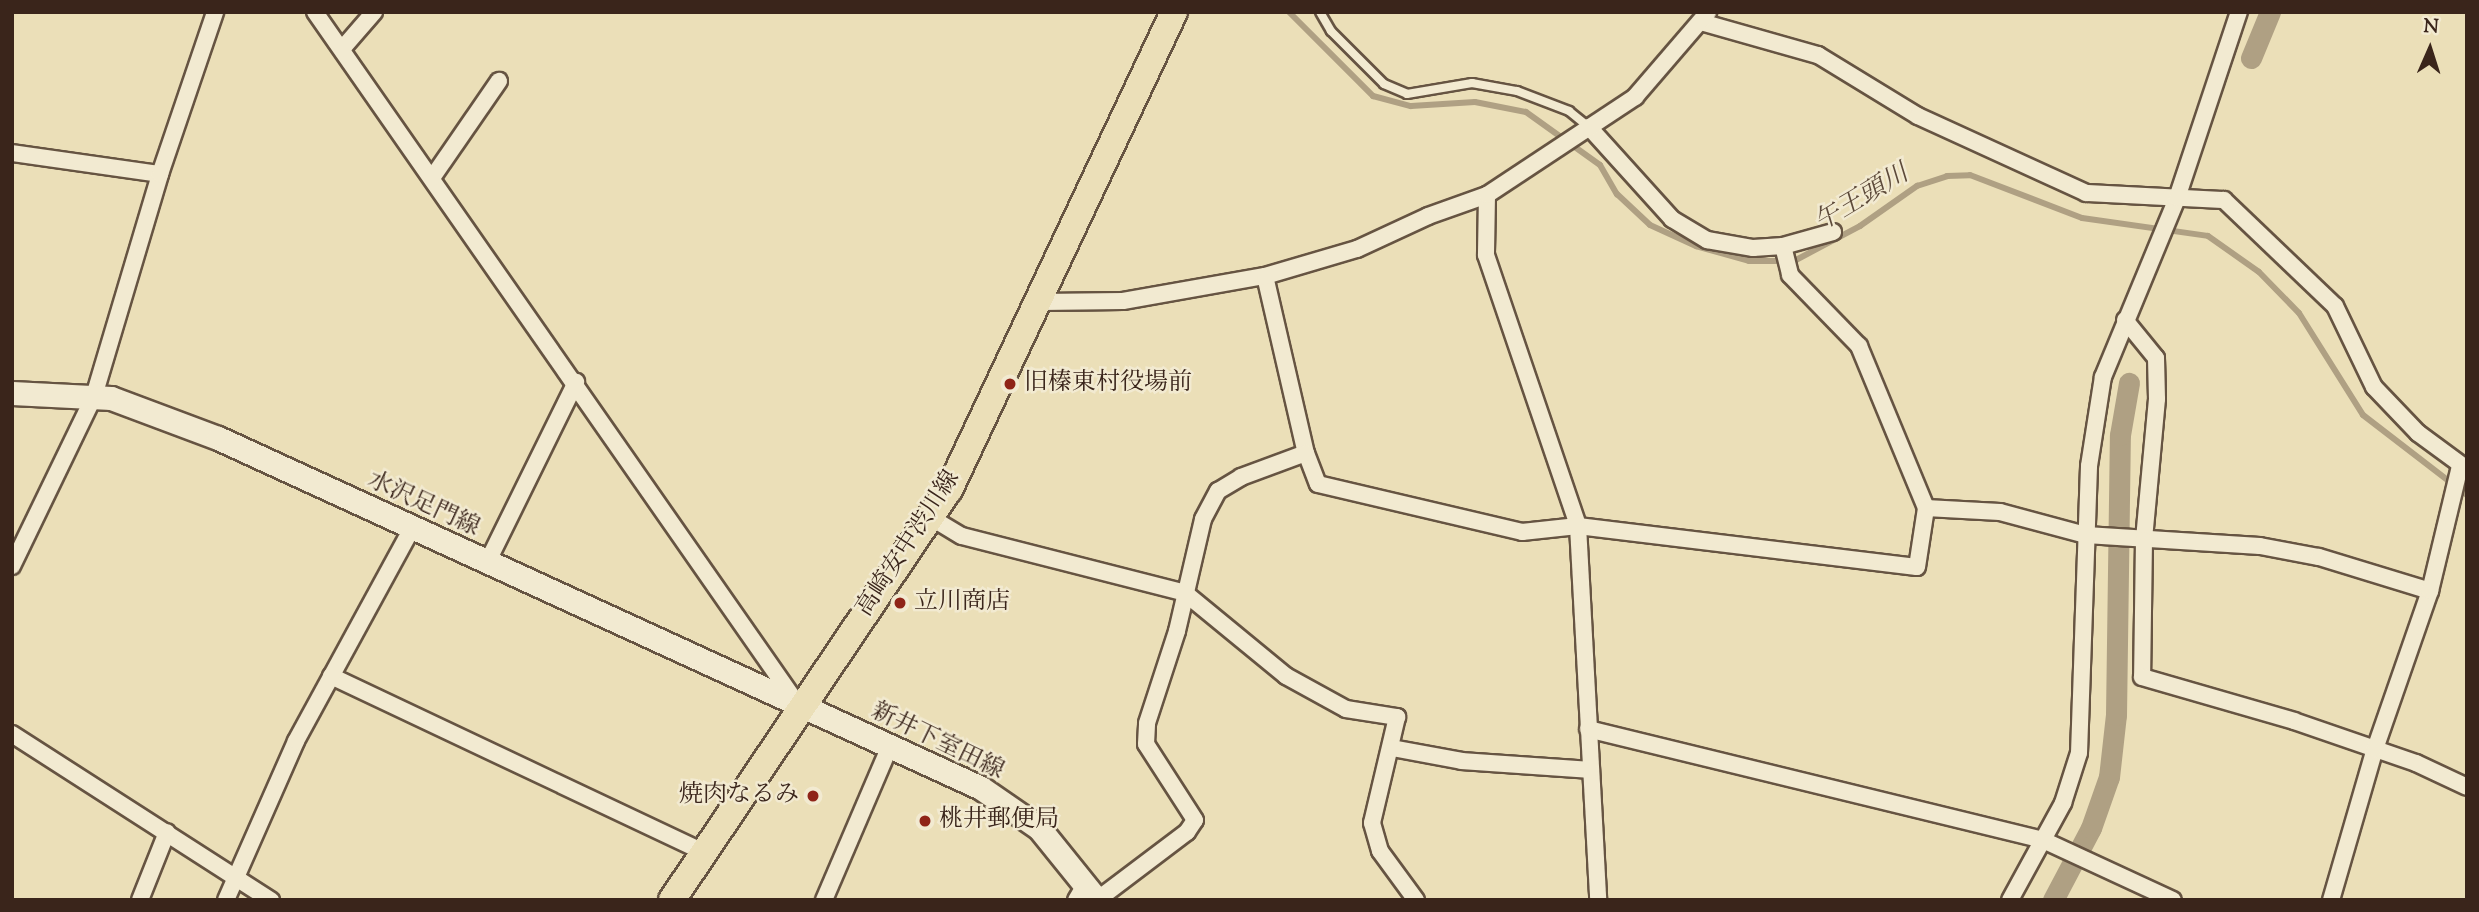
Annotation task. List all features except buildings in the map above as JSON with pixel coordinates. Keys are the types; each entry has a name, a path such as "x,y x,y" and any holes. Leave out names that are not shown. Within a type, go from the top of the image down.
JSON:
{"main road":[{"name":"高崎安中渋川線","path":"672,900 949,490 1041,302 1174,12"},
{"name":"水沢足門線","path":"12,393 94,396 218,438 800,707"},
{"name":"新井下室田線","path":"800,707 981,788 1039,828 1089,896"}],"street":[{"path":"12,566 94,396 160,174 215,12"},
{"path":"315,12 576,382 800,707"},
{"path":"342,49 374,12"},
{"path":"2010,900 2063,803 2079,753 2086,535 2094,417 2103,377 2177,198 2239,12"},
{"path":"1041,302 1123,301 1265,276 1357,249 1427,216 1488,195 1635,97 1704,17 1818,55 1918,116 2086,193 2224,200 2304,273 2335,306 2374,387 2418,433 2461,471 2430,591 2375,749 2330,900"},
{"path":"432,178 499,81"},
{"path":"1584,130 1672,219 1707,240 1753,248 1783,246 1833,232"},
{"path":"12,153 160,174"},
{"path":"1488,195 1486,255 1578,526 1598,900"},
{"path":"1265,276 1306,453 1318,484 1522,532 1578,526 1917,567 1926,508 1859,346 1790,275 1783,246"},
{"path":"2125,320 2155,358 2157,399 2144,540 2142,677 2201,691 2375,749 2467,787"},
{"path":"486,563 576,382"},
{"path":"1089,896 1187,832 1195,820 1146,744 1147,723 1185,593 1203,519 1219,491 1241,477 1306,453"},
{"path":"1926,508 2000,512 2086,535 2260,546 2319,557 2430,591"},
{"path":"930,517 962,536 1185,593 1286,676 1346,709 1397,717 1373,823 1380,851 1416,900"},
{"path":"226,900 296,741 412,528"},
{"path":"331,676 704,852"},
{"path":"1588,729 2043,840 2173,900"},
{"path":"12,734 237,875 271,900"},
{"path":"824,900 890,747"},
{"path":"1392,748 1462,761 1591,770"},
{"path":"140,900 167,832"}],"lane":[{"path":"1320,12 1331,31 1384,84 1407,94 1472,83 1495,87 1569,111 1584,130"}],"waterway":[{"name":"午王頭川","path":"1289,12 1373,96 1411,106 1475,102 1526,112 1600,165 1617,194 1650,225 1696,246 1749,261 1794,261 1860,226 1917,186 1947,176 1970,175 2082,218 2208,236 2259,272 2299,313 2363,415 2467,495"},
{"path":"2251,58 2270,12"},
{"path":"2053,900 2091,828 2109,777 2116,715 2120,435 2129,383"}],"place":[{"name":"旧榛東村役場前","path":"1010,384"},
{"name":"立川商店","path":"900,603"},
{"name":"焼肉なるみ","path":"813,796"},
{"name":"桃井郵便局","path":"925,821"}]}
